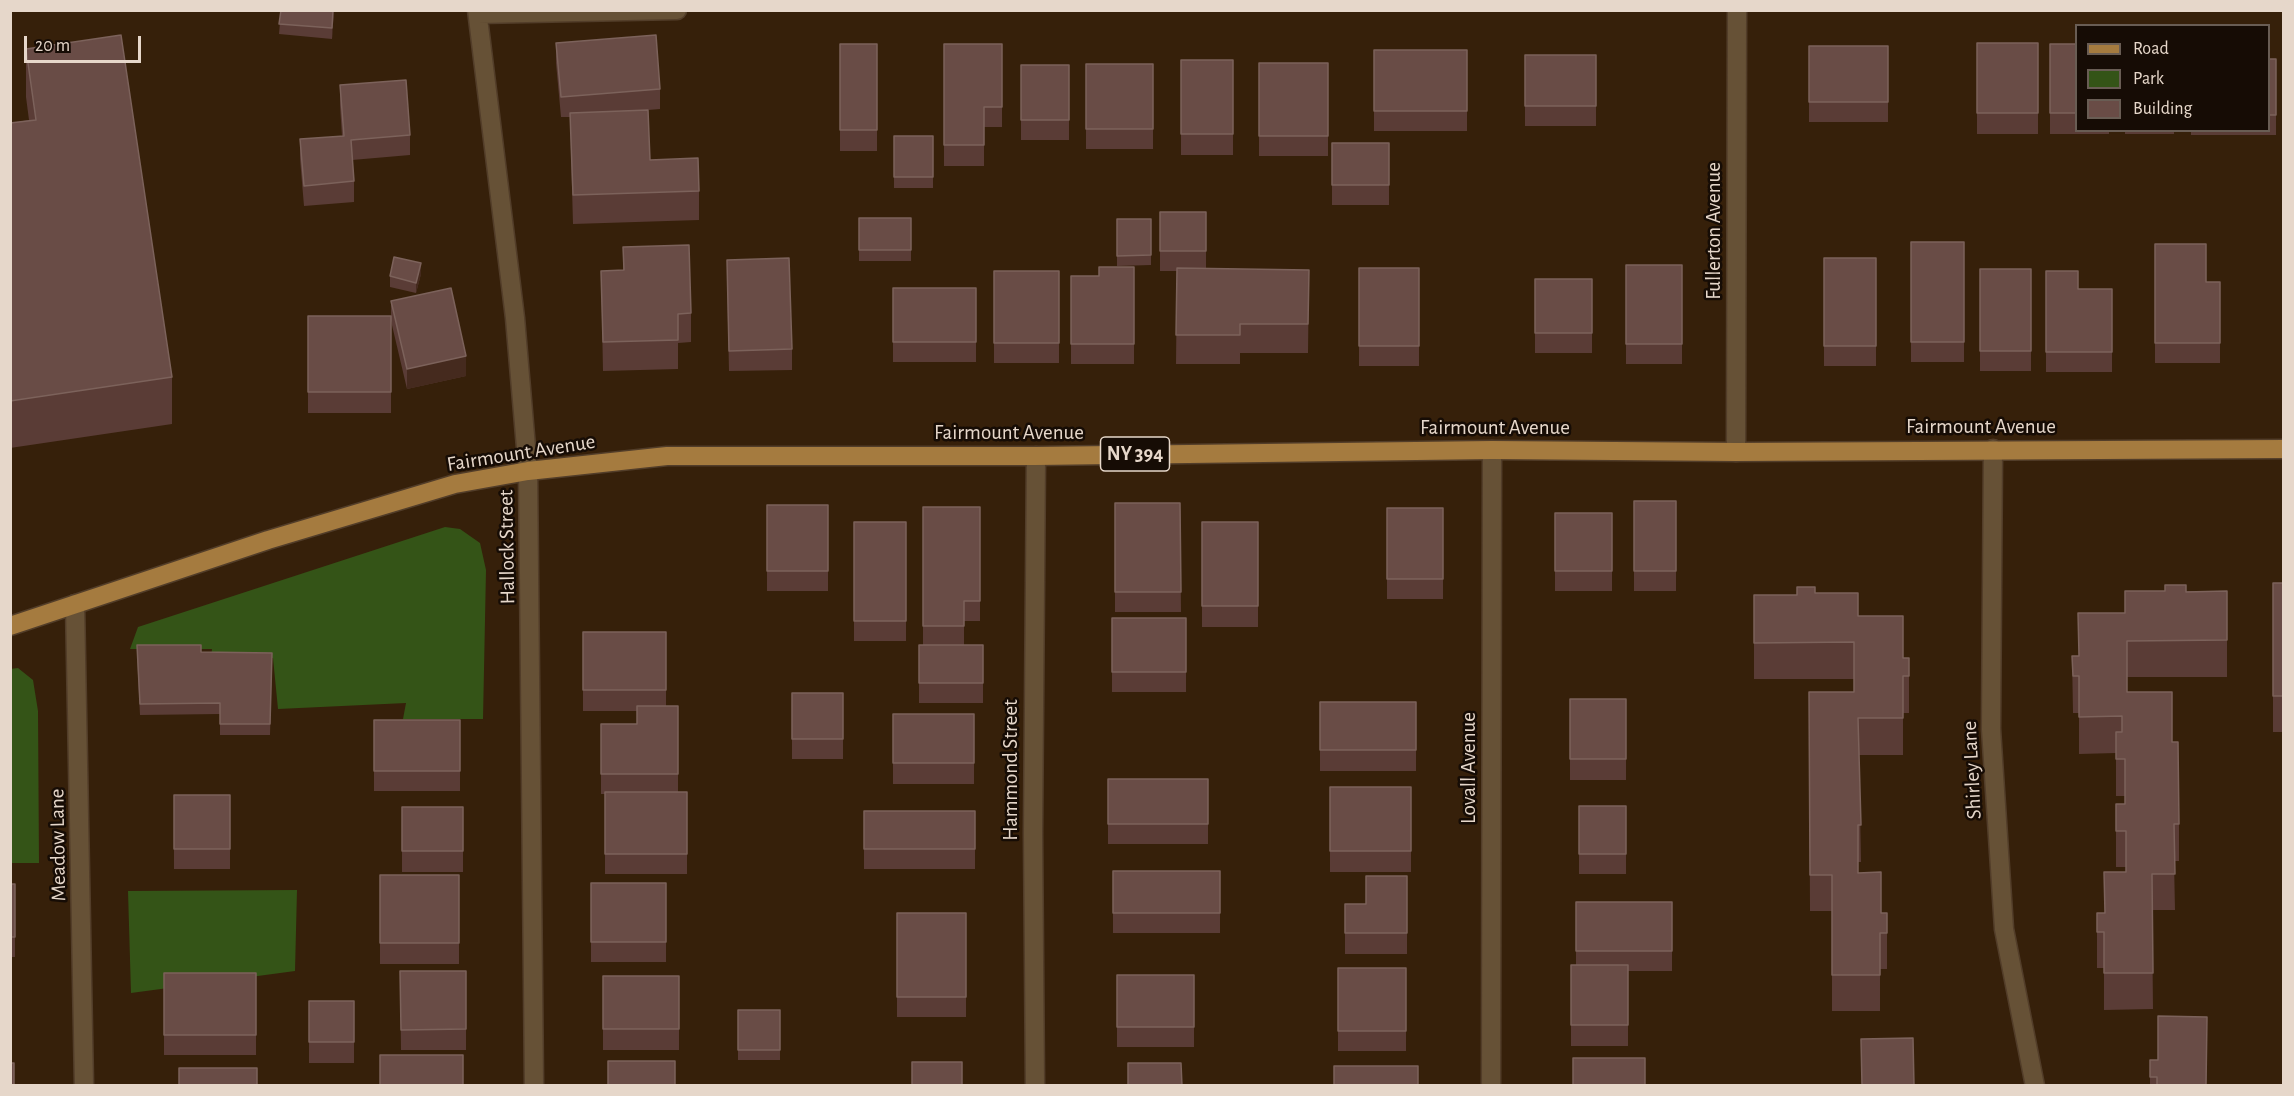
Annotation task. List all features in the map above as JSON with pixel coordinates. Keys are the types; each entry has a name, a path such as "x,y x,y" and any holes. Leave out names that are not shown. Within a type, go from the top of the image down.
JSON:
{"main road":[{"name":"Fairmount Avenue","path":"10,626 268,540 455,484 528,471 667,456 1036,456 1492,450 1736,452 1993,448 2283,449"}],"street":[{"path":"478,12 677,10"},
{"name":"Fullerton Avenue","path":"1736,452 1737,10"},
{"name":"Hallock Street","path":"478,12 515,318 528,471 534,1086"},
{"name":"Shirley Lane","path":"1993,448 1991,729 2004,929 2035,1086"},
{"name":"Lovall Avenue","path":"1491,1086 1492,450"},
{"name":"Hammond Street","path":"1035,1086 1033,833 1036,456"},
{"name":"Meadow Lane","path":"75,604 84,1086"}],"green space":[{"path":"445,527 460,529 480,543 486,570 483,719 403,719 406,703 278,709 273,658 211,658 212,649 130,649 138,627"},
{"path":"18,668 33,680 38,711 39,863 11,863 10,669"},
{"path":"297,890 295,971 131,993 128,891"}],"building":[{"path":"281,10 333,10 332,28 279,24"},
{"path":"121,35 172,377 10,401 10,123 36,120 26,49"},
{"path":"656,35 660,89 561,97 556,43"},
{"path":"1977,43 2038,43 2038,113 1977,113"},
{"path":"840,44 877,44 877,130 840,130"},
{"path":"944,44 1002,44 1002,107 984,107 984,145 944,145"},
{"path":"2050,44 2075,44 2075,113 2050,113"},
{"path":"1809,46 1888,46 1888,102 1809,102"},
{"path":"1374,50 1467,50 1467,111 1374,111"},
{"path":"1525,55 1596,55 1596,106 1525,106"},
{"path":"2270,59 2276,59 2276,115 2270,115"},
{"path":"1181,60 1233,60 1233,134 1181,134"},
{"path":"1259,63 1328,63 1328,136 1259,136"},
{"path":"1086,64 1153,64 1153,129 1086,129"},
{"path":"1021,65 1069,65 1069,120 1021,120"},
{"path":"406,80 410,135 351,140 354,181 304,186 300,139 344,136 340,85"},
{"path":"648,110 650,160 698,158 699,191 573,195 570,113"},
{"path":"894,136 933,136 933,177 894,177"},
{"path":"1332,143 1389,143 1389,185 1332,185"},
{"path":"1160,212 1206,212 1206,251 1160,251"},
{"path":"859,218 911,218 911,250 859,250"},
{"path":"1117,219 1151,219 1151,255 1117,256"},
{"path":"1911,242 1964,242 1964,342 1911,342"},
{"path":"2155,244 2206,244 2206,282 2220,282 2220,343 2155,343"},
{"path":"689,245 691,313 678,314 678,340 603,342 601,271 624,270 623,247"},
{"path":"394,257 421,263 416,283 390,276"},
{"path":"789,258 792,349 729,351 727,260"},
{"path":"1824,258 1876,258 1876,346 1824,346"},
{"path":"1626,265 1682,265 1682,344 1626,344"},
{"path":"1099,267 1134,267 1134,344 1071,344 1071,276 1099,276"},
{"path":"1177,268 1309,270 1308,324 1240,324 1240,335 1176,335"},
{"path":"1359,268 1419,268 1419,346 1359,346"},
{"path":"1980,269 2031,269 2031,351 1980,351"},
{"path":"994,271 1059,271 1059,343 994,343"},
{"path":"2046,271 2078,271 2078,289 2112,289 2112,352 2046,352"},
{"path":"1535,279 1592,279 1592,333 1535,333"},
{"path":"451,288 466,356 407,369 391,301"},
{"path":"893,288 976,288 976,342 893,342"},
{"path":"308,316 391,316 391,392 308,392"},
{"path":"1634,501 1676,501 1676,571 1634,571"},
{"path":"1115,503 1180,503 1181,592 1115,592"},
{"path":"767,505 828,505 828,571 767,571"},
{"path":"923,507 980,507 980,601 964,601 964,626 923,626"},
{"path":"1387,508 1443,508 1443,579 1387,579"},
{"path":"1555,513 1612,513 1612,571 1555,571"},
{"path":"854,522 906,522 906,621 854,621"},
{"path":"1202,522 1258,522 1258,606 1202,606"},
{"path":"2273,583 2283,583 2283,696 2273,696"},
{"path":"2165,585 2186,585 2186,592 2227,591 2227,640 2127,641 2127,692 2172,692 2172,742 2178,742 2179,824 2174,824 2175,874 2152,874 2153,973 2104,973 2104,932 2097,932 2097,913 2105,913 2104,872 2126,872 2126,831 2116,831 2116,804 2125,804 2125,759 2116,759 2116,732 2122,732 2122,716 2079,717 2079,676 2073,676 2072,656 2079,656 2078,613 2125,613 2125,591 2165,591"},
{"path":"1797,587 1815,587 1815,593 1858,593 1858,616 1903,616 1903,658 1909,658 1909,676 1903,676 1903,718 1858,718 1861,825 1858,825 1858,873 1881,872 1881,913 1887,913 1887,933 1880,933 1880,975 1832,975 1832,875 1810,875 1809,692 1854,692 1854,642 1754,643 1754,595 1797,595"},
{"path":"1112,618 1186,618 1186,672 1112,672"},
{"path":"583,632 666,632 666,690 583,690"},
{"path":"137,645 201,645 201,652 272,653 270,724 220,724 220,703 140,704"},
{"path":"919,645 983,645 983,683 919,683"},
{"path":"792,693 843,693 843,739 792,739"},
{"path":"1570,699 1626,699 1626,759 1570,759"},
{"path":"1320,702 1416,702 1416,750 1320,750"},
{"path":"637,706 678,706 678,774 601,774 601,724 637,724"},
{"path":"893,714 974,714 974,763 893,763"},
{"path":"374,720 460,720 460,771 374,771"},
{"path":"1108,779 1208,779 1208,824 1108,824"},
{"path":"1330,787 1411,787 1411,851 1330,851"},
{"path":"605,792 687,792 687,854 605,854"},
{"path":"174,795 230,795 230,849 174,849"},
{"path":"1579,806 1626,806 1626,854 1579,854"},
{"path":"402,807 463,807 463,851 402,851"},
{"path":"864,811 975,811 975,849 864,849"},
{"path":"1113,871 1220,871 1220,913 1113,913"},
{"path":"380,875 459,875 459,943 380,943"},
{"path":"1366,876 1407,876 1407,933 1345,933 1345,904 1366,904"},
{"path":"591,883 666,883 666,942 591,942"},
{"path":"10,884 15,884 15,937 10,937"},
{"path":"1576,902 1672,902 1672,951 1576,951"},
{"path":"897,913 966,913 966,997 897,997"},
{"path":"1571,965 1628,965 1628,1025 1571,1025"},
{"path":"1338,968 1406,968 1406,1031 1338,1031"},
{"path":"400,971 466,971 466,1029 401,1030"},
{"path":"164,973 256,973 256,1035 164,1035"},
{"path":"1117,975 1194,975 1194,1027 1117,1027"},
{"path":"603,976 679,976 679,1029 603,1029"},
{"path":"309,1001 354,1001 354,1042 309,1042"},
{"path":"738,1010 780,1010 780,1050 738,1050"},
{"path":"2158,1016 2207,1017 2206,1086 2157,1086 2157,1077 2150,1077 2150,1060 2158,1060"},
{"path":"1913,1038 1914,1086 1862,1086 1861,1039"},
{"path":"380,1055 463,1055 463,1086 380,1086"},
{"path":"1573,1058 1645,1058 1645,1086 1573,1086"},
{"path":"608,1061 675,1061 675,1086 608,1086"},
{"path":"912,1062 962,1062 962,1086 912,1086"},
{"path":"10,1063 14,1063 14,1086 10,1086"},
{"path":"1128,1063 1181,1063 1182,1086 1128,1086"},
{"path":"1334,1066 1418,1066 1418,1086 1334,1086"},
{"path":"179,1068 257,1068 257,1086 179,1086"}]}
